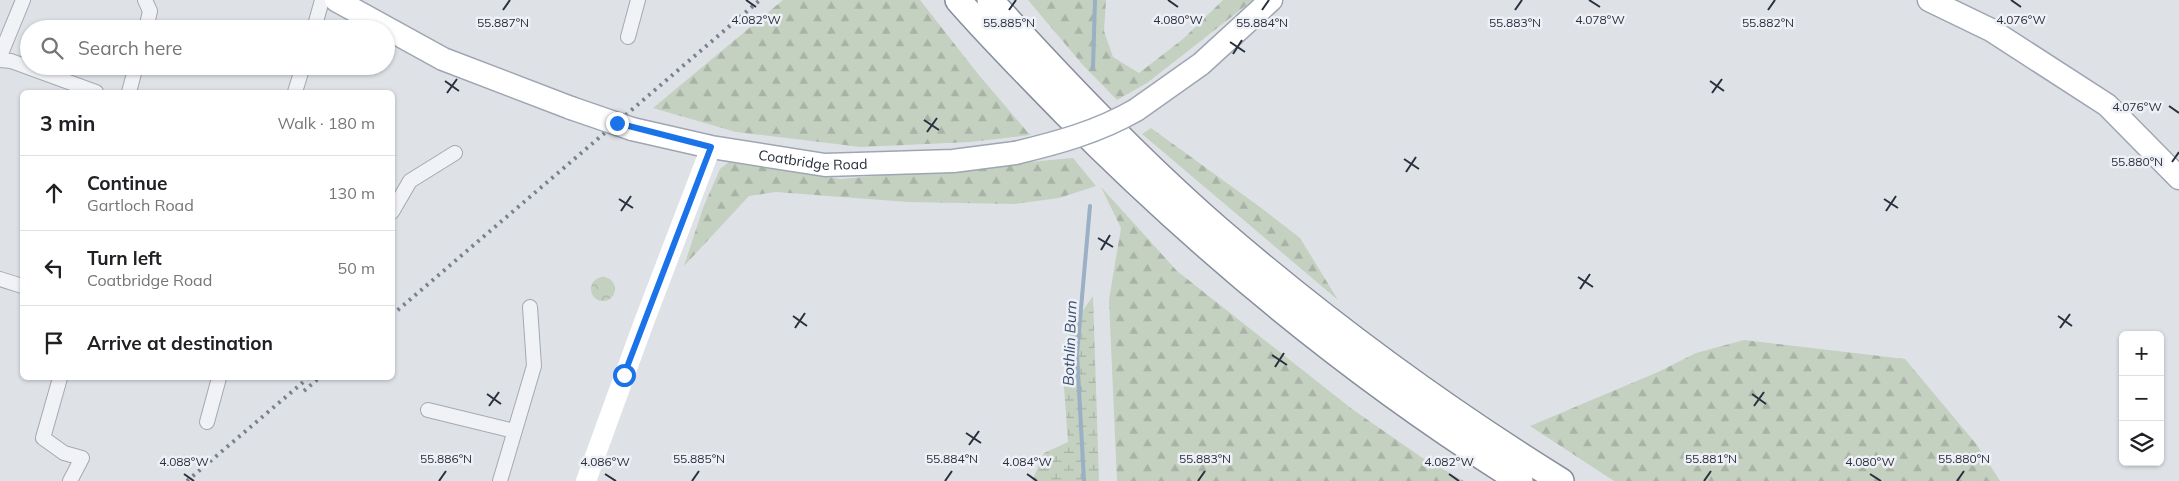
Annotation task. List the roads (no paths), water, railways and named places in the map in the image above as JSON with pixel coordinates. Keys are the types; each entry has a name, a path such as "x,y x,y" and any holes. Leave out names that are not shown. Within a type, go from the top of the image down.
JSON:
{"highway":[{"path":"958,0 1128,177 1202,243 1325,346 1405,405 1520,481"},
{"path":"990,0 1056,72 1124,141 1217,228 1340,328 1418,387 1500,443 1561,481"}],"main road":[{"name":"Coatbridge Road","path":"336,0 372,20"},
{"name":"Coatbridge Road","path":"395,33 443,59 571,108 632,128 711,147 826,164 953,161 1015,153 1085,135 1116,122 1201,64 1271,0"},
{"path":"1929,0 1991,30 2107,105 2179,178"},
{"path":"586,481 711,147"}],"street":[{"path":"0,56 23,0"},
{"path":"145,0 150,11 148,20"},
{"path":"316,20 322,0"},
{"path":"628,37 638,0"},
{"path":"0,60 20,64"},
{"path":"50,75 91,90"},
{"path":"130,90 134,75"},
{"path":"297,90 301,75"},
{"path":"395,207 410,181 432,162 456,153"},
{"path":"0,280 20,285"},
{"path":"500,481 534,366 530,308"},
{"path":"59,380 43,438 64,454 82,458 70,481"},
{"path":"206,422 218,380"},
{"path":"428,410 514,431"}],"waterway":[{"name":"Bothlin Burn","path":"1093,68 1095,0"},
{"name":"Bothlin Burn","path":"1084,481 1077,354 1090,206"}],"railway":[{"path":"395,312 760,0"},
{"path":"187,481 306,380"},
{"path":"304,391 317,380"}]}
